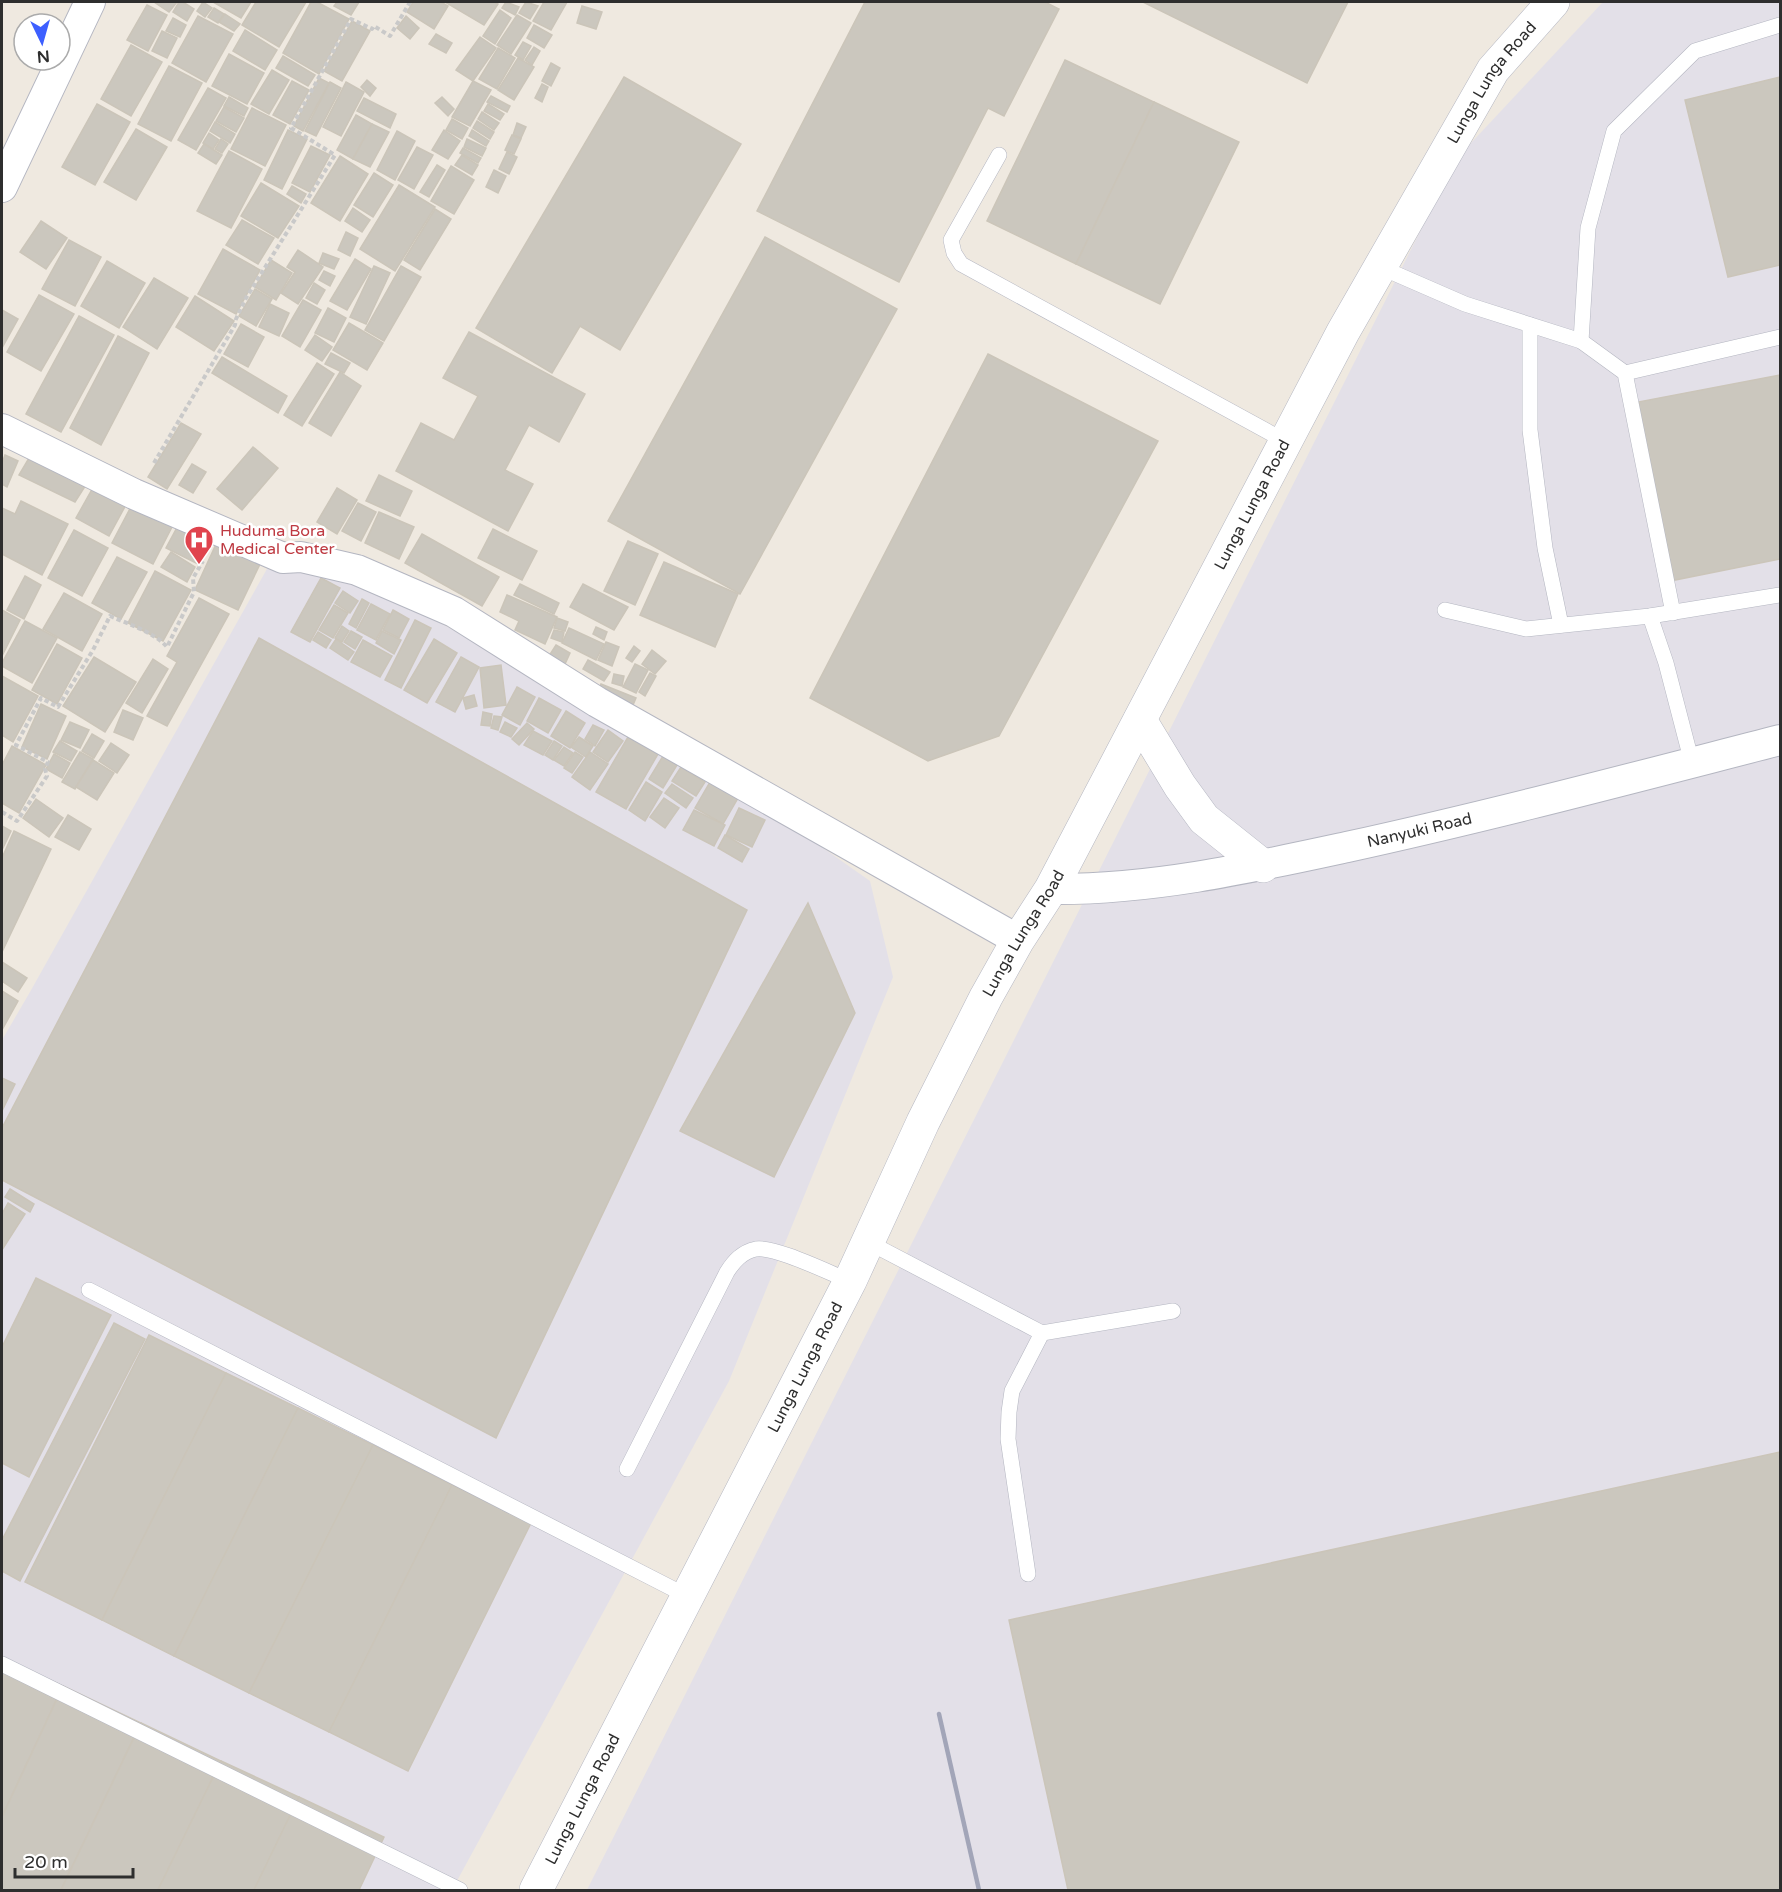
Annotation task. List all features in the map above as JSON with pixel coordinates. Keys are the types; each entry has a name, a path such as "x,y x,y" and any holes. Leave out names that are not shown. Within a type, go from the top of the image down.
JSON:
{"main road":[{"name":"Lunga Lunga Road","path":"536,1890 850,1281 923,1122 986,997 1018,940 1051,889 1285,441 1380,267 1493,70 1552,2"},
{"path":"1140,720 1180,786 1204,819 1263,866"}],"street":[{"path":"2,187 90,2"},
{"path":"2,429 134,494 283,558 301,557 357,570 454,612 597,702 1018,940"},
{"name":"Nanyuki Road","path":"1051,889 1079,890 1149,884 1263,866 1424,830 1780,740"}],"lane":[{"path":"1581,341 1588,228 1614,131 1695,51 1780,25"},
{"path":"999,155 951,240 954,253 961,264 1285,441"},
{"path":"1380,267 1465,304 1581,341 1625,373 1673,613"},
{"path":"1530,325 1530,430 1545,548 1561,625"},
{"path":"1625,373 1780,337"},
{"path":"1445,610 1526,629 1673,613 1780,595"},
{"path":"1650,616 1666,663 1692,763"},
{"path":"868,1242 1042,1333 1173,1311"},
{"path":"627,1469 727,1272 737,1258 755,1250 770,1250 850,1281"},
{"path":"89,1290 689,1597"},
{"path":"1028,1574 1008,1439 1008,1412 1012,1391 1042,1333"},
{"path":"2,1664 460,1890"}],"path":[{"path":"134,494 235,325 246,298 335,155 291,128 351,19 372,29 374,27 390,36 410,2"},
{"path":"2,812 17,821 47,776 45,769 48,762 16,746 41,698 58,707 93,650 110,616 145,632 167,647 194,592 193,578 221,530"}],"shaded area":[{"path":"1603,2 1780,2 1780,1890 587,1890 1457,158"},
{"path":"277,551 430,617 759,803 870,881 893,977 729,1381 452,1890 2,1890 2,1040"}],"building":[{"path":"154,2 177,2 169,12"},
{"path":"179,2 194,9 187,21 173,12"},
{"path":"203,2 212,8 205,17 197,11"},
{"path":"213,2 251,2 241,18"},
{"path":"256,2 306,2 279,47 242,25"},
{"path":"311,2 317,2 349,19 319,74 283,53"},
{"path":"337,2 359,2 351,15 334,6"},
{"path":"413,2 441,2 448,6 434,29 407,12"},
{"path":"445,2 494,2 498,4 484,25"},
{"path":"506,2 519,7 515,15 502,8"},
{"path":"526,2 538,6 530,19 519,13"},
{"path":"544,2 567,2 551,30 533,21"},
{"path":"865,2 1045,2 1059,9 1004,116 988,108 899,282 757,211"},
{"path":"1143,2 1348,2 1307,83"},
{"path":"147,5 167,15 148,51 127,40"},
{"path":"582,6 602,12 596,29 577,23"},
{"path":"214,8 224,14 218,23 208,17"},
{"path":"500,10 511,18 495,44 483,36"},
{"path":"225,14 240,24 234,31 219,22"},
{"path":"517,15 531,23 511,54 497,45"},
{"path":"198,16 233,34 206,82 172,63"},
{"path":"406,16 419,28 410,39 397,28"},
{"path":"173,18 186,25 180,37 166,31"},
{"path":"352,21 370,31 342,81 324,71"},
{"path":"534,25 552,35 544,48 527,38"},
{"path":"245,30 277,50 265,70 233,51"},
{"path":"162,31 177,38 167,58 152,51"},
{"path":"436,34 452,43 446,53 429,44"},
{"path":"480,37 496,48 473,81 456,70"},
{"path":"523,42 531,46 523,60 515,55"},
{"path":"131,45 162,62 131,116 101,99"},
{"path":"534,47 540,51 532,65 525,60"},
{"path":"498,48 515,58 497,89 479,79"},
{"path":"229,54 264,73 247,104 212,86"},
{"path":"283,56 315,75 308,86 276,68"},
{"path":"518,58 534,67 514,100 498,90"},
{"path":"1065,60 1154,102 1076,264 987,221"},
{"path":"551,63 560,68 551,86 542,81"},
{"path":"169,66 202,83 171,141 138,124"},
{"path":"272,70 289,80 269,114 251,104"},
{"path":"624,77 741,144 620,350 580,326 552,373 476,328"},
{"path":"1780,77 1780,265 1728,277 1685,100"},
{"path":"319,78 329,83 303,131 294,126"},
{"path":"367,80 376,88 370,96 361,87"},
{"path":"292,81 309,90 290,124 273,115"},
{"path":"473,81 491,90 470,126 452,117"},
{"path":"330,82 341,88 316,136 305,131"},
{"path":"346,82 364,92 341,136 323,127"},
{"path":"542,84 548,87 542,102 535,98"},
{"path":"208,88 226,98 196,150 178,140"},
{"path":"491,96 510,106 507,112 487,102"},
{"path":"229,97 248,108 244,116 224,106"},
{"path":"442,97 454,109 448,116 435,103"},
{"path":"364,98 396,114 390,128 357,111"},
{"path":"1154,102 1239,142 1160,304 1076,264"},
{"path":"97,104 130,122 95,185 62,167"},
{"path":"488,104 504,114 500,120 484,111"},
{"path":"224,107 244,118 236,132 216,121"},
{"path":"252,108 286,125 265,166 231,149"},
{"path":"482,112 499,123 494,130 478,119"},
{"path":"356,115 372,124 353,159 337,150"},
{"path":"452,119 468,128 462,139 446,130"},
{"path":"477,121 494,132 490,139 473,128"},
{"path":"215,122 235,134 230,143 210,131"},
{"path":"517,123 526,127 521,138 513,135"},
{"path":"372,124 389,132 370,167 353,159"},
{"path":"136,129 167,147 136,200 104,182"},
{"path":"288,130 307,139 282,189 264,180"},
{"path":"444,130 460,141 448,159 432,150"},
{"path":"472,130 489,141 486,146 469,136"},
{"path":"397,131 415,141 395,180 377,170"},
{"path":"209,133 219,140 213,149 203,143"},
{"path":"512,135 521,139 514,154 505,150"},
{"path":"221,139 228,144 222,153 215,149"},
{"path":"467,139 486,148 482,156 464,147"},
{"path":"204,144 222,155 216,164 198,153"},
{"path":"311,146 330,155 310,192 292,183"},
{"path":"417,147 433,155 414,189 398,180"},
{"path":"463,148 481,158 478,163 460,153"},
{"path":"229,151 262,169 231,228 197,211"},
{"path":"507,152 517,157 509,174 499,169"},
{"path":"462,155 478,165 472,175 455,165"},
{"path":"340,156 368,174 340,221 311,203"},
{"path":"437,165 445,170 429,197 420,192"},
{"path":"451,166 474,180 454,214 431,201"},
{"path":"494,170 506,176 498,193 486,187"},
{"path":"374,173 393,185 373,217 354,205"},
{"path":"261,183 299,206 278,238 241,216"},
{"path":"399,185 435,207 395,271 360,249"},
{"path":"292,186 306,194 301,203 287,194"},
{"path":"353,208 370,220 362,232 345,221"},
{"path":"435,209 451,219 420,270 404,260"},
{"path":"242,220 274,238 258,264 226,245"},
{"path":"41,221 67,238 46,269 20,252"},
{"path":"346,232 358,238 350,256 338,250"},
{"path":"765,237 897,309 740,594 608,521"},
{"path":"69,240 101,257 75,306 42,289"},
{"path":"223,249 260,270 236,314 198,294"},
{"path":"298,250 323,267 298,304 281,293 295,272 287,267"},
{"path":"323,253 339,259 334,269 319,263"},
{"path":"355,259 371,269 347,310 330,301"},
{"path":"271,260 292,273 276,300 255,287"},
{"path":"107,261 145,283 119,328 81,306"},
{"path":"374,266 390,273 366,324 350,317"},
{"path":"401,266 421,277 384,341 365,330"},
{"path":"324,271 335,276 330,286 319,280"},
{"path":"154,278 188,298 157,349 123,327"},
{"path":"314,283 325,290 317,304 306,298"},
{"path":"255,289 272,299 256,326 239,316"},
{"path":"39,295 74,314 41,371 7,352"},
{"path":"195,296 234,321 214,351 176,327"},
{"path":"303,300 321,310 300,347 282,336"},
{"path":"270,304 289,313 279,336 259,327"},
{"path":"328,308 346,318 334,342 315,333"},
{"path":"2,310 18,319 2,348"},
{"path":"79,316 114,335 61,432 26,414"},
{"path":"349,323 383,343 367,370 333,350"},
{"path":"241,324 264,337 248,367 224,354"},
{"path":"469,332 585,394 559,442 529,425 505,470 533,484 508,531 396,471 421,423 454,440 478,396 443,378"},
{"path":"315,335 332,347 322,361 305,350"},
{"path":"118,336 149,353 101,445 70,428"},
{"path":"331,353 350,363 344,373 325,364"},
{"path":"988,354 1158,441 999,736 928,761 810,698"},
{"path":"222,357 287,396 278,413 212,373"},
{"path":"317,363 334,374 302,426 284,415"},
{"path":"340,372 361,386 331,436 309,423"},
{"path":"1780,375 1780,559 1670,581 1633,403"},
{"path":"181,423 201,434 167,489 148,477"},
{"path":"253,447 278,468 242,510 217,489"},
{"path":"32,453 89,480 75,502 19,475"},
{"path":"5,455 18,461 7,487 2,484 2,463"},
{"path":"192,464 206,472 193,493 179,485"},
{"path":"379,475 412,491 400,516 366,501"},
{"path":"95,484 128,501 109,536 76,518"},
{"path":"337,488 357,500 337,534 317,522"},
{"path":"21,501 68,524 42,575 2,554 2,508 15,514"},
{"path":"134,501 175,521 153,564 112,543"},
{"path":"358,503 376,512 361,541 342,531"},
{"path":"379,512 414,527 399,559 365,543"},
{"path":"181,520 213,537 198,564 166,548"},
{"path":"493,529 537,551 522,580 478,558"},
{"path":"74,530 108,548 82,596 48,578"},
{"path":"422,534 499,577 482,606 405,563"},
{"path":"628,541 658,554 635,605 604,591"},
{"path":"217,542 261,562 238,610 195,590"},
{"path":"171,552 195,567 187,582 161,567"},
{"path":"117,557 147,572 121,619 92,603"},
{"path":"664,562 738,594 715,647 640,615"},
{"path":"155,571 191,590 163,641 128,623"},
{"path":"25,576 41,585 24,619 7,610"},
{"path":"321,578 340,588 310,642 291,632"},
{"path":"520,584 559,603 554,614 514,595"},
{"path":"583,584 628,607 614,630 570,607"},
{"path":"343,591 358,601 350,613 335,603"},
{"path":"64,593 102,614 82,651 43,629"},
{"path":"507,595 557,617 545,644 515,630 519,621 500,612"},
{"path":"199,598 229,614 167,726 147,716 177,662 167,656"},
{"path":"362,599 369,603 356,628 349,624"},
{"path":"371,604 390,614 376,640 357,630"},
{"path":"334,605 348,613 333,638 319,630"},
{"path":"2,610 20,620 2,656"},
{"path":"393,610 409,619 399,638 383,630"},
{"path":"557,618 568,622 565,631 554,628"},
{"path":"415,620 431,628 401,688 385,680"},
{"path":"25,621 57,638 32,683 2,666"},
{"path":"342,626 349,631 342,642 335,638"},
{"path":"596,627 607,632 604,640 593,634"},
{"path":"569,628 604,644 596,660 562,643"},
{"path":"554,630 564,632 562,642 551,638"},
{"path":"351,631 362,637 355,649 344,642"},
{"path":"382,631 401,640 394,654 376,643"},
{"path":"318,632 331,640 326,648 313,640"},
{"path":"259,638 747,910 496,1438 2,1180 2,1128"},
{"path":"336,639 354,652 348,660 330,648"},
{"path":"434,639 457,653 427,703 404,690"},
{"path":"363,640 392,656 380,677 351,662"},
{"path":"606,642 619,647 612,666 598,660"},
{"path":"57,644 82,658 57,704 32,690"},
{"path":"556,645 570,653 565,664 549,656"},
{"path":"634,646 640,651 632,662 626,658"},
{"path":"652,650 666,661 655,674 642,664"},
{"path":"94,657 136,682 105,732 63,706"},
{"path":"461,657 479,667 455,712 436,702"},
{"path":"153,659 168,669 142,713 126,703"},
{"path":"588,660 610,672 604,681 583,669"},
{"path":"635,664 648,670 636,693 623,687"},
{"path":"501,665 506,705 484,708 480,668"},
{"path":"650,673 656,676 645,696 639,692"},
{"path":"614,674 624,676 622,686 612,683"},
{"path":"2,676 38,696 13,742 2,735"},
{"path":"601,684 636,698 630,712 596,697"},
{"path":"517,687 535,697 520,725 502,715"},
{"path":"474,695 477,706 466,709 463,698"},
{"path":"539,698 561,710 548,733 527,721"},
{"path":"41,704 66,716 47,759 22,747"},
{"path":"123,710 143,718 133,740 114,732"},
{"path":"566,711 585,723 570,748 551,736"},
{"path":"483,712 492,714 490,726 481,725"},
{"path":"494,716 502,717 498,730 491,728"},
{"path":"70,722 89,730 80,748 61,740"},
{"path":"505,722 517,728 511,737 500,732"},
{"path":"527,723 534,729 519,745 512,739"},
{"path":"593,725 604,730 595,746 585,739"},
{"path":"608,730 623,741 608,762 593,752"},
{"path":"533,731 552,741 543,755 524,745"},
{"path":"92,734 104,741 94,758 82,751"},
{"path":"579,737 593,746 586,757 571,747"},
{"path":"628,737 658,754 626,809 596,792"},
{"path":"60,741 77,751 71,761 53,752"},
{"path":"554,741 562,746 553,760 545,755"},
{"path":"111,743 129,755 117,773 99,761"},
{"path":"12,746 46,765 19,813 2,803 2,765"},
{"path":"564,747 573,753 564,766 554,760"},
{"path":"80,752 93,759 75,789 62,782"},
{"path":"575,752 583,757 572,773 564,768"},
{"path":"590,752 608,764 590,790 572,777"},
{"path":"54,754 70,763 62,778 46,769"},
{"path":"663,756 677,765 663,788 649,779"},
{"path":"93,760 114,773 97,800 76,787"},
{"path":"681,767 705,782 696,796 672,781"},
{"path":"646,782 662,792 645,821 629,810"},
{"path":"710,782 738,798 723,824 695,808"},
{"path":"672,784 693,798 686,808 665,793"},
{"path":"664,798 679,808 665,828 650,817"},
{"path":"36,799 63,818 49,837 23,818"},
{"path":"739,808 765,820 752,847 726,835"},
{"path":"694,810 725,825 714,846 683,830"},
{"path":"68,815 91,829 79,850 55,837"},
{"path":"2,826 11,831 2,850"},
{"path":"14,831 51,849 2,952 2,858"},
{"path":"725,835 749,849 742,862 718,848"},
{"path":"808,903 855,1013 774,1177 680,1131"},
{"path":"2,962 27,978 18,992 2,981"},
{"path":"2,991 18,1001 2,1030"},
{"path":"2,1078 15,1084 2,1111"},
{"path":"10,1189 34,1204 30,1212 5,1197"},
{"path":"8,1203 25,1214 2,1250 2,1214"},
{"path":"36,1278 111,1315 29,1477 2,1463 2,1347"},
{"path":"114,1323 145,1339 20,1581 2,1571 2,1540"},
{"path":"149,1335 226,1373 102,1620 25,1582"},
{"path":"226,1373 298,1408 174,1656 102,1620"},
{"path":"298,1408 373,1445 249,1693 174,1656"},
{"path":"373,1445 452,1485 329,1732 249,1693"},
{"path":"1780,1452 1780,1890 1068,1890 1009,1620"},
{"path":"452,1485 531,1523 408,1771 329,1732"},
{"path":"2,1658 63,1686 2,1817"},
{"path":"63,1686 141,1723 61,1890 2,1890 2,1817"},
{"path":"141,1723 221,1761 158,1890 61,1890"},
{"path":"221,1761 299,1797 254,1890 158,1890"},
{"path":"299,1797 384,1837 359,1890 254,1890"}],"railway":[{"path":"939,1714 979,1890"}],"place":[{"name":"Huduma Bora Medical Center","path":"199,566"}]}
